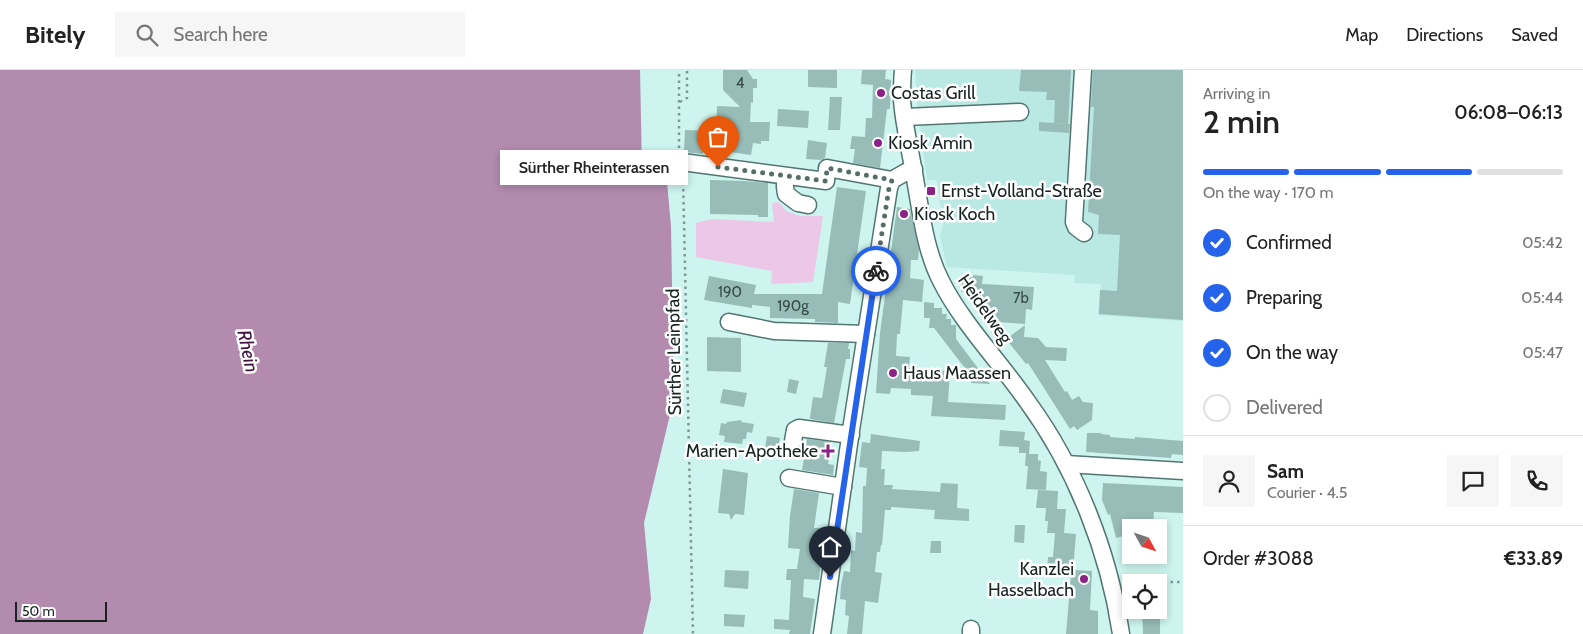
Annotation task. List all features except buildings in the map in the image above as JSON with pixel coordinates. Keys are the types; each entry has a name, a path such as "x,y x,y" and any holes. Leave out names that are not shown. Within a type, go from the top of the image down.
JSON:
{"street":[{"name":"Heidelweg","path":"902,70 902,101 914,169 929,246 941,281 956,307 1042,422 1066,464 1091,520 1102,551 1121,634"},
{"path":"1083,70 1074,222 1076,227 1084,232"},
{"path":"905,117 1020,112"},
{"path":"682,162 826,181 827,168 892,180"},
{"path":"822,634 850,436 889,188 892,180 914,169"},
{"path":"786,176 784,187 786,194 798,203 808,204"},
{"path":"729,322 774,331 866,334"},
{"path":"793,441 795,430 799,428 850,436"},
{"path":"1066,464 1183,471"},
{"path":"789,478 843,487"}],"path":[{"name":"Sürther Leinpfad","path":"679,70 679,150 682,162 693,634"},
{"path":"680,102 687,98 687,70"},
{"path":"1110,582 1183,582"}],"shaded area":[{"path":"915,70 1183,70 1183,321 1098,315 1101,284 1074,283 1075,275 947,267 940,236 943,225 937,180 927,180 917,106"},
{"path":"779,202 786,211 800,216 823,216 813,282 771,284 772,271 696,257 696,223 712,219 774,222 772,203"}],"water":[{"name":"Rhein","path":"0,70 640,70 642,170 648,179 667,182 671,226 674,398 644,523 651,599 643,634 0,634"}],"way so far":[{"path":"718,167 826,181 827,168 892,180 889,188 876,271"}],"place":[{"name":"Costas Grill","path":"881,93"},
{"name":"Kiosk Amin","path":"878,143"},
{"name":"Sürther Rheinterassen","path":"718,167"},
{"name":"Ernst-Volland-Straße","path":"931,191"},
{"name":"Kiosk Koch","path":"904,214"},
{"name":"Haus Maassen","path":"893,373"},
{"name":"Marien-Apotheke","path":"828,451"},
{"name":"Kanzlei Hasselbach","path":"1084,579"}],"route":[{"path":"830,577 876,271"}]}
